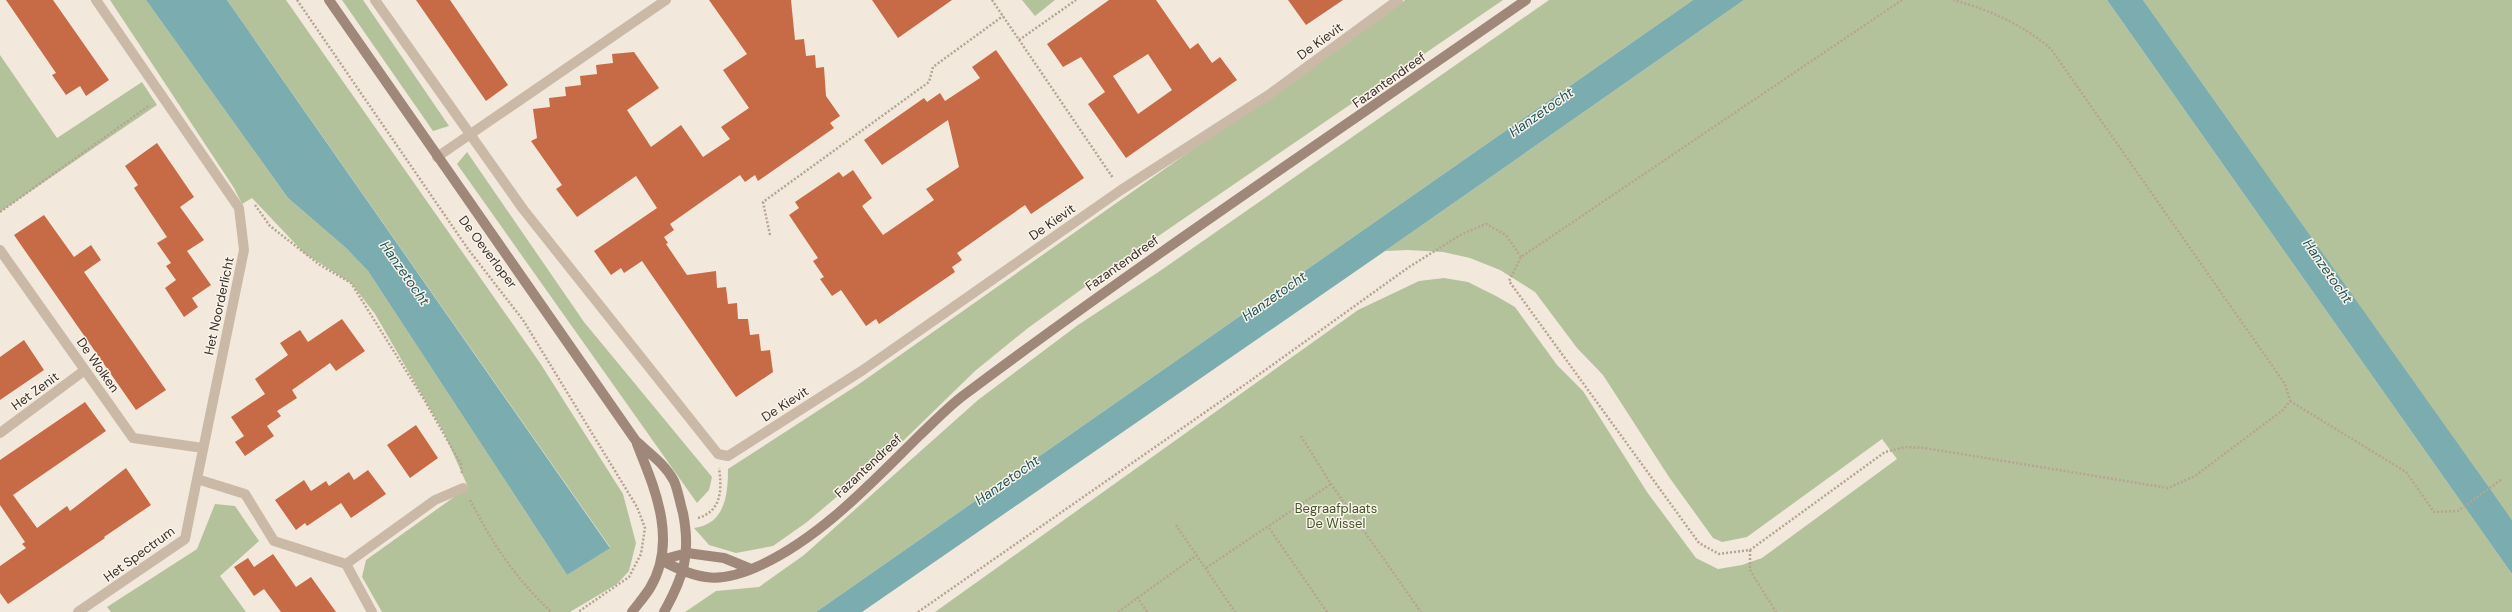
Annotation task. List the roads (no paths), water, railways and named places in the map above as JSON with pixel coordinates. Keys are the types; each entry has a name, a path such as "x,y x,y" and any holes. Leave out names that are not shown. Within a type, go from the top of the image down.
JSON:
{"street":[{"name":"Het Noorderlicht","path":"96,0 239,208 244,250 197,479"},
{"name":"De Oeverloper","path":"329,0 636,441 662,465 674,480 687,536 687,553 683,572"},
{"path":"375,0 471,134"},
{"path":"437,157 666,0"},
{"name":"De Kievit","path":"471,134 523,209 718,454 728,456 863,370 1121,190 1270,94 1398,0"},
{"name":"Fazantendreef","path":"661,560 683,572 723,579 751,569 804,539 856,497 960,398 1088,303 1526,0"},
{"name":"De Wolken","path":"0,250 133,438 203,448"},
{"name":"Het Zenit","path":"0,433 86,370"},
{"name":"De Oeverloper","path":"636,441 660,502 663,526 661,560"},
{"path":"197,479 245,494 274,541 346,564 372,612"},
{"name":"Het Spectrum","path":"78,612 185,539 197,479"},
{"path":"346,564 435,500 464,488"},
{"path":"632,612 651,587 661,560 687,553 724,558 751,569"},
{"path":"664,612 683,572"}],"water":[{"name":"Hanzetocht","path":"146,0 227,0 610,548 567,575 368,271 346,248 288,198"},
{"name":"Hanzetocht","path":"1693,0 1744,0 1385,251 862,612 816,612"},
{"name":"Hanzetocht","path":"2107,0 2143,0 2512,520 2512,574"}],"park label":[{"name":"Begraafplaats De Wissel","path":"1336,516"}]}
